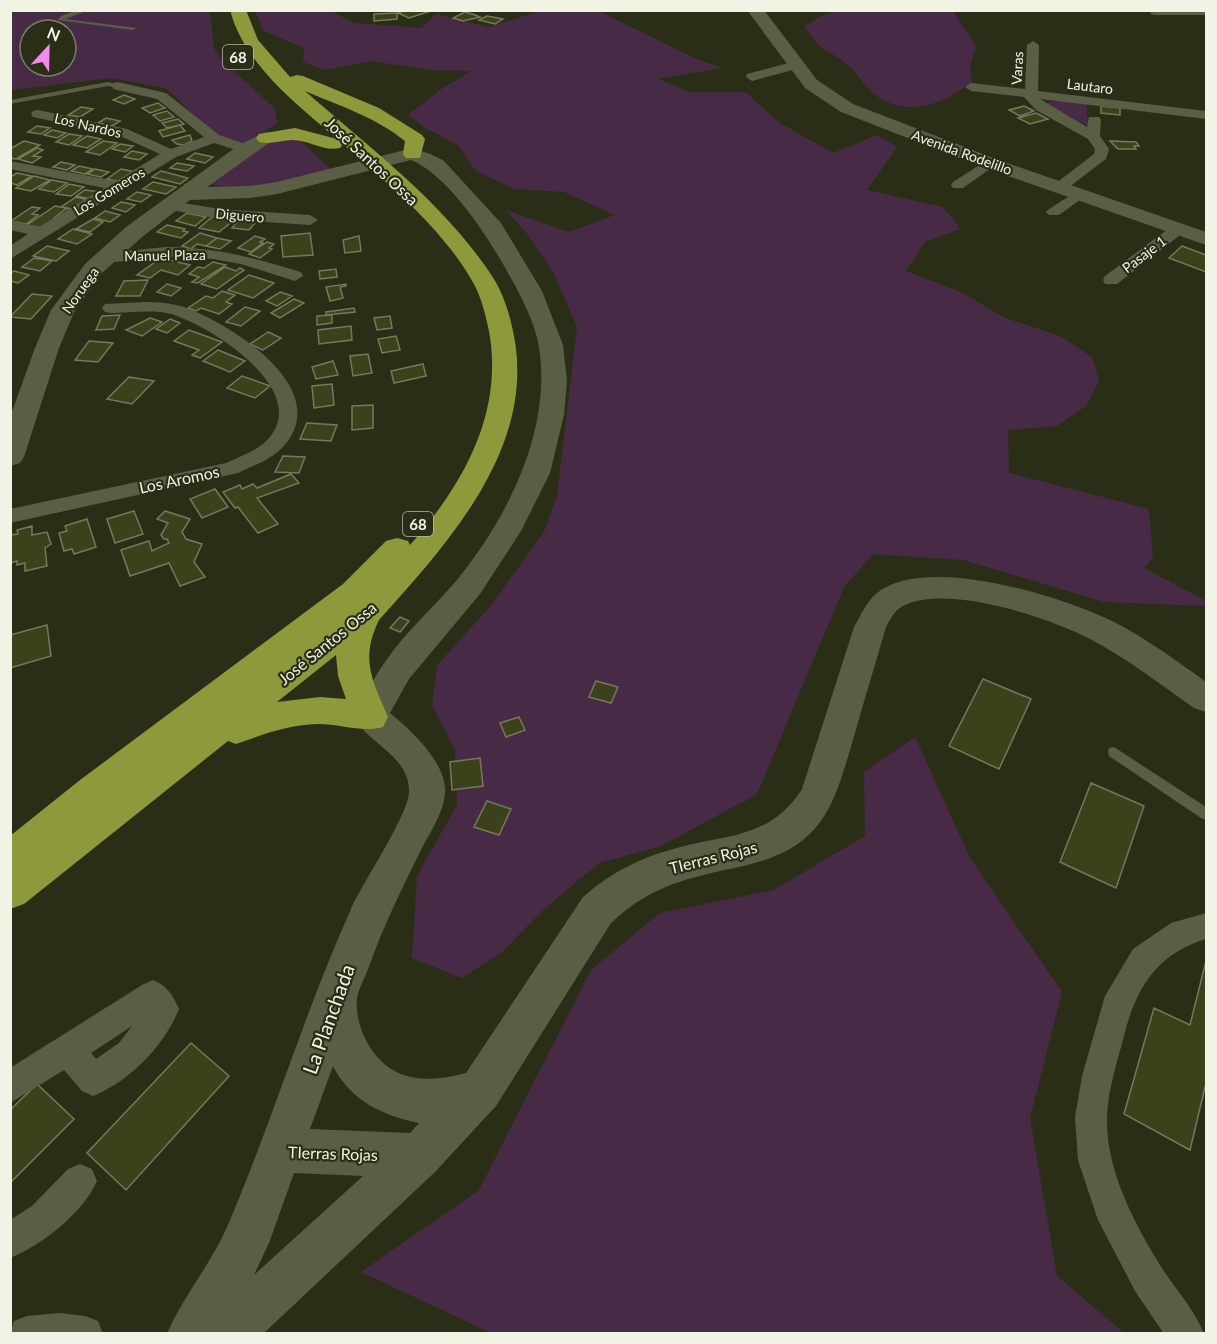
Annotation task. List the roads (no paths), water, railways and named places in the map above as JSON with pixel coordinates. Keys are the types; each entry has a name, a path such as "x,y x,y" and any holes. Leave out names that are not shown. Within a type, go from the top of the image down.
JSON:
{"highway":[{"name":"José Santos Ossa","path":"10,859 93,791 354,592 397,549 443,490 468,442 482,397 485,364 483,333 472,297 458,272 441,249 333,144 278,105 255,62 241,26 238,10"},
{"name":"José Santos Ossa","path":"10,892 367,613 417,558 456,508 481,466 495,434 507,369 502,329 480,274 463,250 414,199 289,86 255,62"},
{"path":"255,62 277,68 318,91 380,114 401,127 415,139 405,156"},
{"path":"266,138 279,122 278,105"},
{"path":"266,138 295,134 333,144"},
{"path":"367,613 354,636 351,654 352,673 371,717"},
{"path":"184,757 250,722 274,714 348,711 371,717"}],"street":[{"name":"Avenida Rodelillo","path":"755,10 818,91 848,108 989,163 1178,229 1205,236"},
{"path":"1155,12 1206,12"},
{"name":"Varas","path":"1030,94 1033,45"},
{"path":"753,77 796,65"},
{"path":"118,86 161,96 214,138 246,149"},
{"name":"Lautaro","path":"971,87 1206,115"},
{"path":"1030,94 1031,98 1041,107 1094,136 1102,149 1101,156 1060,187"},
{"path":"1094,101 1094,136"},
{"name":"Los Nardos","path":"38,114 122,132 171,154"},
{"name":"Los Gomeros","path":"10,254 41,232 171,154 214,138"},
{"name":"Noruega","path":"10,457 47,348 63,310 104,258 134,232 246,149 266,138"},
{"path":"179,200 259,191 405,156 436,164 493,228 530,291 551,345 554,381 551,416 536,473 506,531 469,586 397,670 371,717"},
{"path":"958,185 989,163"},
{"path":"10,165 119,186"},
{"path":"1054,212 1079,194"},
{"name":"Diguero","path":"179,200 220,214 310,220"},
{"path":"10,225 41,232"},
{"name":"Pasaje 1","path":"1111,280 1178,229"},
{"name":"Manuel Plaza","path":"104,258 135,253 199,252 231,257 295,276"},
{"name":"Los Aromos","path":"10,516 231,468 264,453 281,436 290,411 287,399 277,380 254,354 214,328 176,310 160,307 111,308"},
{"name":"TIerras Rojas","path":"280,1150 419,1156 480,1090 597,910 608,898 622,887 647,874 763,845 779,838 805,817 819,793 870,627 878,611 890,600 903,593 947,587 999,596 1073,617 1138,651 1206,699"},
{"name":"La Planchada","path":"192,1334 245,1243 368,914 421,814 427,792 424,777 414,756 398,738 371,717"},
{"path":"1186,1334 1148,1278 1115,1220 1095,1161 1091,1117 1098,1076 1120,996 1143,959 1181,933 1206,926"},
{"path":"340,986 337,1022 341,1039 359,1071 372,1083 405,1099 424,1101 442,1101 480,1090"},
{"path":"10,1087 68,1050"},
{"path":"226,1334 419,1156"},
{"path":"10,1241 44,1218 80,1180"},
{"path":"27,1334 60,1331 85,1334"}],"lane":[{"path":"86,10 63,17 61,20 133,28"},
{"path":"10,102 108,84 118,86"},
{"path":"1114,752 1206,814"}]}
